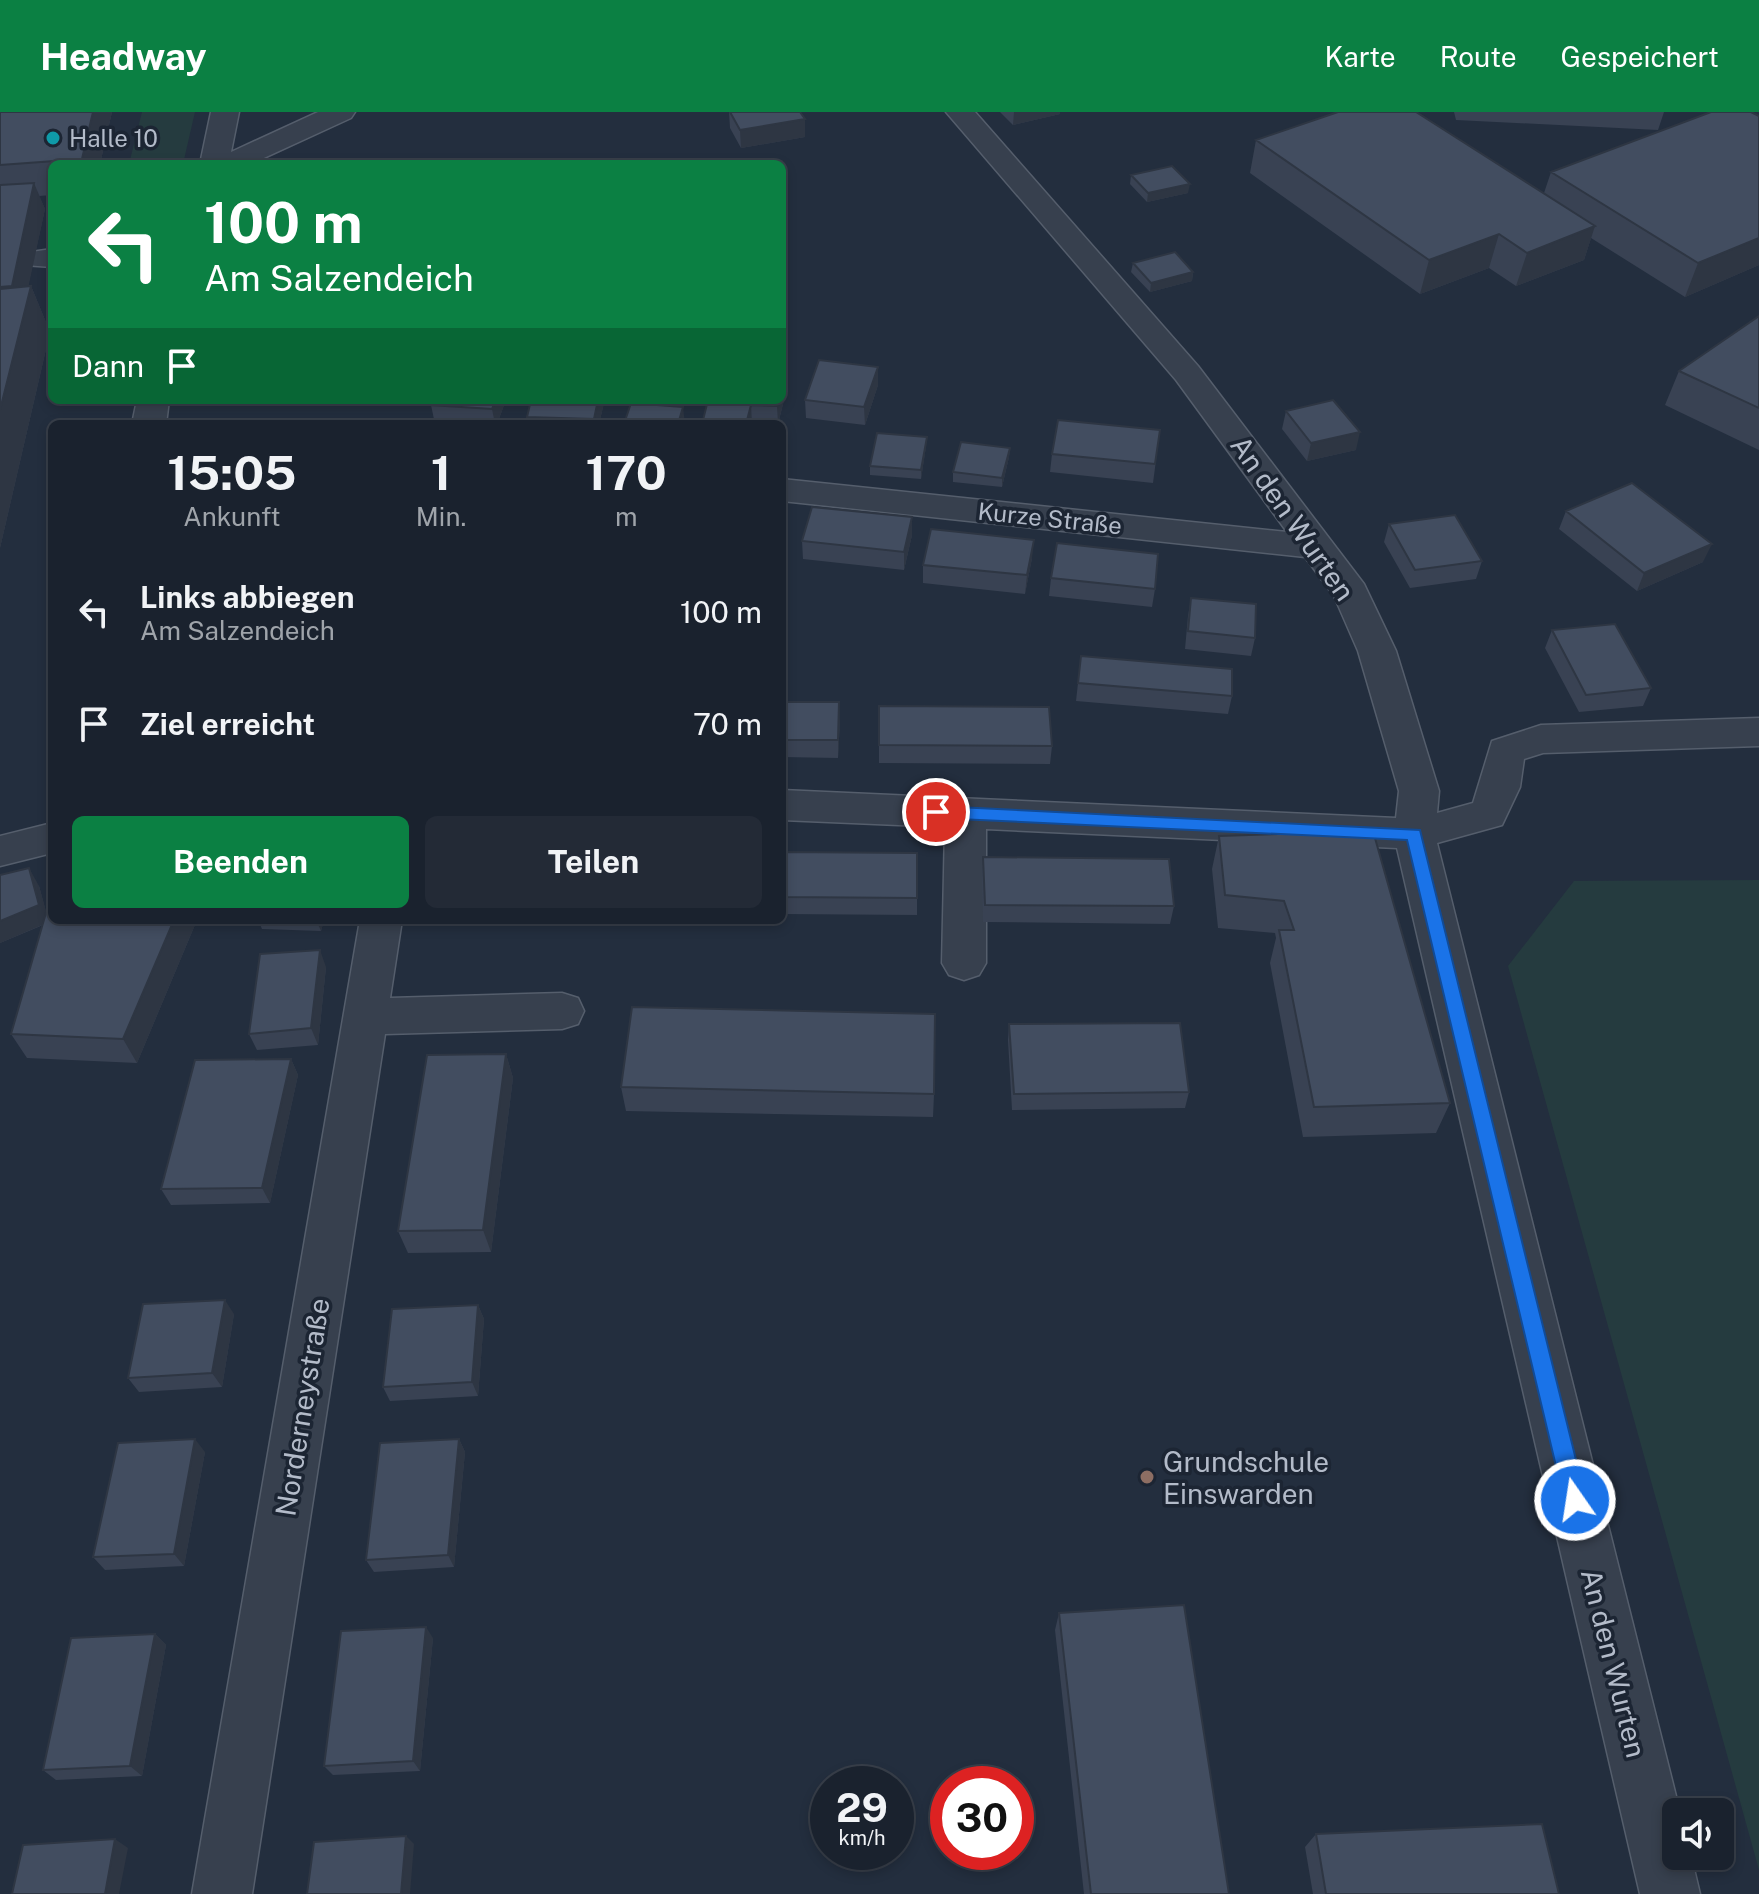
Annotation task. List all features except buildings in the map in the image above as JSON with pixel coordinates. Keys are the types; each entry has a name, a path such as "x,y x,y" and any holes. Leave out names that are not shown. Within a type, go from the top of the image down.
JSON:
{"street":[{"path":"215,160 225,112"},
{"path":"237,160 341,112"},
{"name":"An den Wurten","path":"960,112 1187,373 1351,593 1377,651 1419,791 1414,834 1670,1894"},
{"name":"Kurze Straße","path":"786,490 1319,547"},
{"path":"786,805 1414,834 1488,814 1500,787 1506,751 1541,739 1759,732"},
{"path":"964,963 966,813"},
{"path":"0,851 48,839"},
{"name":"Norderneystraße","path":"222,1894 380,924"},
{"path":"365,1017 562,1011"}],"green space":[{"path":"142,112 195,112 184,160 130,160"},
{"path":"1759,880 1759,1870 1508,966 1574,881"}],"place":[{"name":"Halle 10","path":"53,138"},
{"name":"Grundschule Einswarden","path":"1147,1477"}],"route":[{"path":"936,812 1414,834 1575,1500"}]}
